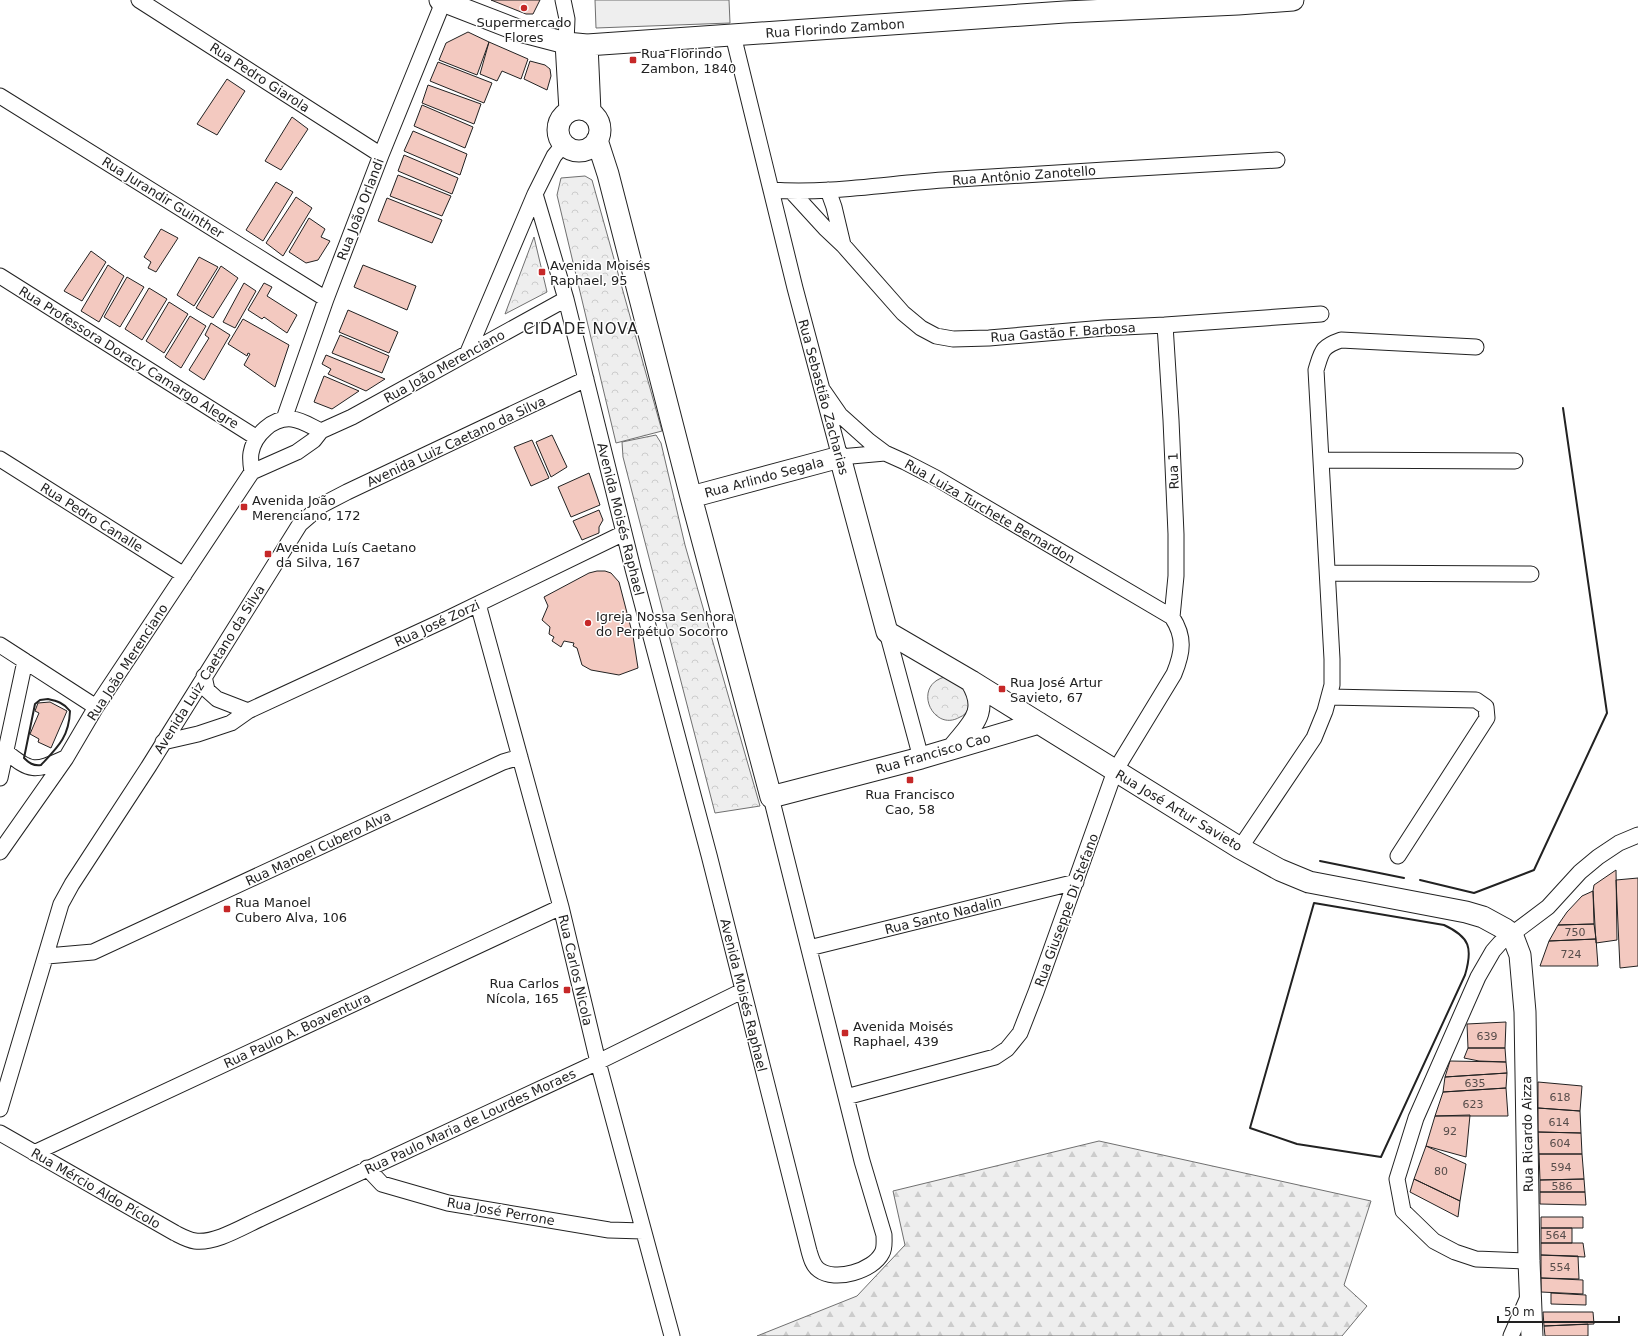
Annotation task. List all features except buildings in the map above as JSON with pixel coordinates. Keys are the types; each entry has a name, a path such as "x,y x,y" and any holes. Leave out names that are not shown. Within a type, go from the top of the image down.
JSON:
{"street":[{"name":"Rua Pedro Giarola","path":"140,0 381,155"},
{"path":"563,0 566,19 566,43 580,112"},
{"name":"Rua Florindo Zambon","path":"442,1 520,31 566,43 587,46 733,34 1065,12 1293,0"},
{"name":"Rua João Orlandi","path":"284,419 326,299 442,1"},
{"path":"566,19 587,46 580,112"},
{"name":"Rua Sebastião Zacharias","path":"733,34 822,389 921,758"},
{"name":"Rua Jurandir Guinther","path":"0,96 326,299"},
{"path":"580,112 596,118 599,125 597,140 593,145 581,150 569,148 559,137 559,122 563,116 580,112"},
{"name":"Avenida Moisés Raphael","path":"535,194 566,299 624,533 705,840 809,1251 813,1263 818,1270 832,1275 858,1272 872,1264 882,1252 884,1246 884,1235 862,1161 771,797 691,497 608,174 597,140"},
{"path":"468,352 535,194 554,156 564,144"},
{"name":"Rua Antônio Zanotello","path":"771,190 792,192 828,190 919,182 1277,160"},
{"path":"828,190 834,207 843,245"},
{"name":"Rua Gastão F. Barbosa","path":"792,192 843,245 903,313 921,328 936,336 953,339 989,338 1104,328 1165,326 1321,314"},
{"name":"Rua Professora Doracy Camargo Alegre","path":"0,276 257,438"},
{"name":"Rua João Merenciano","path":"0,852 66,758 96,707 252,472 297,452 314,440 321,431 352,417 566,299"},
{"name":"Rua 1","path":"1165,326 1176,534 1176,576 1172,617"},
{"path":"1240,848 1314,738 1325,711 1332,685 1328,573 1316,370 1321,354 1328,345 1341,340 1476,346"},
{"name":"Avenida Luiz Caetano da Silva","path":"0,1109 61,904 72,884 149,766 300,524 322,505 347,492 586,379"},
{"name":"Rua Luiza Turchete Bernardon","path":"822,389 840,415 853,428 885,454 905,462 936,478 1172,617"},
{"path":"252,472 251,452 257,438 263,430 284,419 294,419 321,431"},
{"name":"Rua Arlindo Segala","path":"691,497 840,457 885,454"},
{"name":"Rua Pedro Canalle","path":"0,459 184,575"},
{"path":"1321,460 1515,461"},
{"name":"Rua José Zorzi","path":"163,742 198,734 231,723 248,711 478,604 624,533"},
{"path":"1328,573 1531,574"},
{"name":"Rua Carlos Nicola","path":"478,604 561,907 598,1062 672,1336"},
{"name":"Rua Giuseppe Di Stefano","path":"846,1097 995,1057 1007,1049 1020,1033 1115,771 1174,674 1180,659 1182,643 1179,628 1172,617"},
{"name":"Rua José Artur Savieto","path":"887,632 971,681 1240,848 1280,870 1309,882 1466,912 1483,917 1504,929"},
{"path":"0,645 96,707"},
{"path":"0,778 25,661"},
{"path":"204,676 208,690 216,698 248,711"},
{"path":"953,748 970,727 979,709 980,700 971,681"},
{"path":"1329,697 1476,700 1486,707 1487,718 1398,856"},
{"name":"Rua Francisco Cao","path":"771,797 921,758 1039,723"},
{"path":"5,751 18,762 29,768 39,769 66,758"},
{"name":"Rua Manoel Cubero Alva","path":"46,956 93,952 503,762 520,757"},
{"path":"1529,1261 1476,1259 1455,1252 1434,1241 1403,1211 1397,1179 1416,1118 1478,978 1493,951 1500,943 1504,929 1548,907 1580,872 1598,857 1619,843 1638,835"},
{"name":"Rua Santo Nadalin","path":"809,948 1076,882"},
{"name":"Rua Paulo A. Boaventura","path":"34,1153 561,907"},
{"name":"Rua Ricardo Aizza","path":"1504,929 1520,955 1525,1012 1529,1261 1532,1336"},
{"name":"Rua Paulo Maria de Lourdes Moraes","path":"194,1241 215,1239 598,1062 742,991"},
{"name":"Rua Mércio Aldo Pícolo","path":"0,1133 175,1233 194,1241"},
{"name":"Rua José Perrone","path":"367,1168 382,1184 448,1203 609,1230 643,1231"},
{"path":"1511,1336 1530,1292"}],"green space":[{"path":"595,0 729,0 730,23 596,28"},
{"path":"585,176 592,180 662,431 616,443 557,195 561,178"},
{"path":"534,237 547,292 505,314"},
{"path":"656,435 661,443 685,545 760,806 715,813 623,457 622,442"},
{"path":"950,676 969,687 969,707 966,713 961,717 950,720 941,718 934,713 929,705 928,696 930,687 938,680"},
{"path":"1099,1141 1371,1201 1344,1285 1367,1306 1342,1336 757,1336 857,1296 905,1245 893,1191"}],"wall":[{"path":"1420,880 1474,893 1534,870 1607,713 1563,408"},
{"path":"48,699 60,703 68,708 70,711 69,720 62,741 41,765 33,765 24,758 35,704 40,700 48,699"},
{"path":"1320,861 1404,878"},
{"path":"1314,903 1444,925 1453,929 1459,934 1464,939 1469,950 1465,975 1381,1157 1297,1144 1250,1128 1314,903"}],"place":[{"name":"Supermercado Flores","path":"524,8"},
{"name":"Rua Florindo Zambon, 1840","path":"633,60"},
{"name":"Avenida Moisés Raphael, 95","path":"542,272"},
{"name":"Avenida João Merenciano, 172","path":"244,507"},
{"name":"Avenida Luís Caetano da Silva, 167","path":"268,554"},
{"name":"Igreja Nossa Senhora do Perpétuo Socorro","path":"588,623"},
{"name":"Rua José Artur Savieto, 67","path":"1002,689"},
{"name":"Rua Francisco Cao, 58","path":"910,780"},
{"name":"Rua Manoel Cubero Alva, 106","path":"227,909"},
{"name":"Rua Carlos Nícola, 165","path":"567,990"},
{"name":"Avenida Moisés Raphael, 439","path":"845,1033"}],"district":[{"name":"CIDADE NOVA","path":"581,329"}]}
